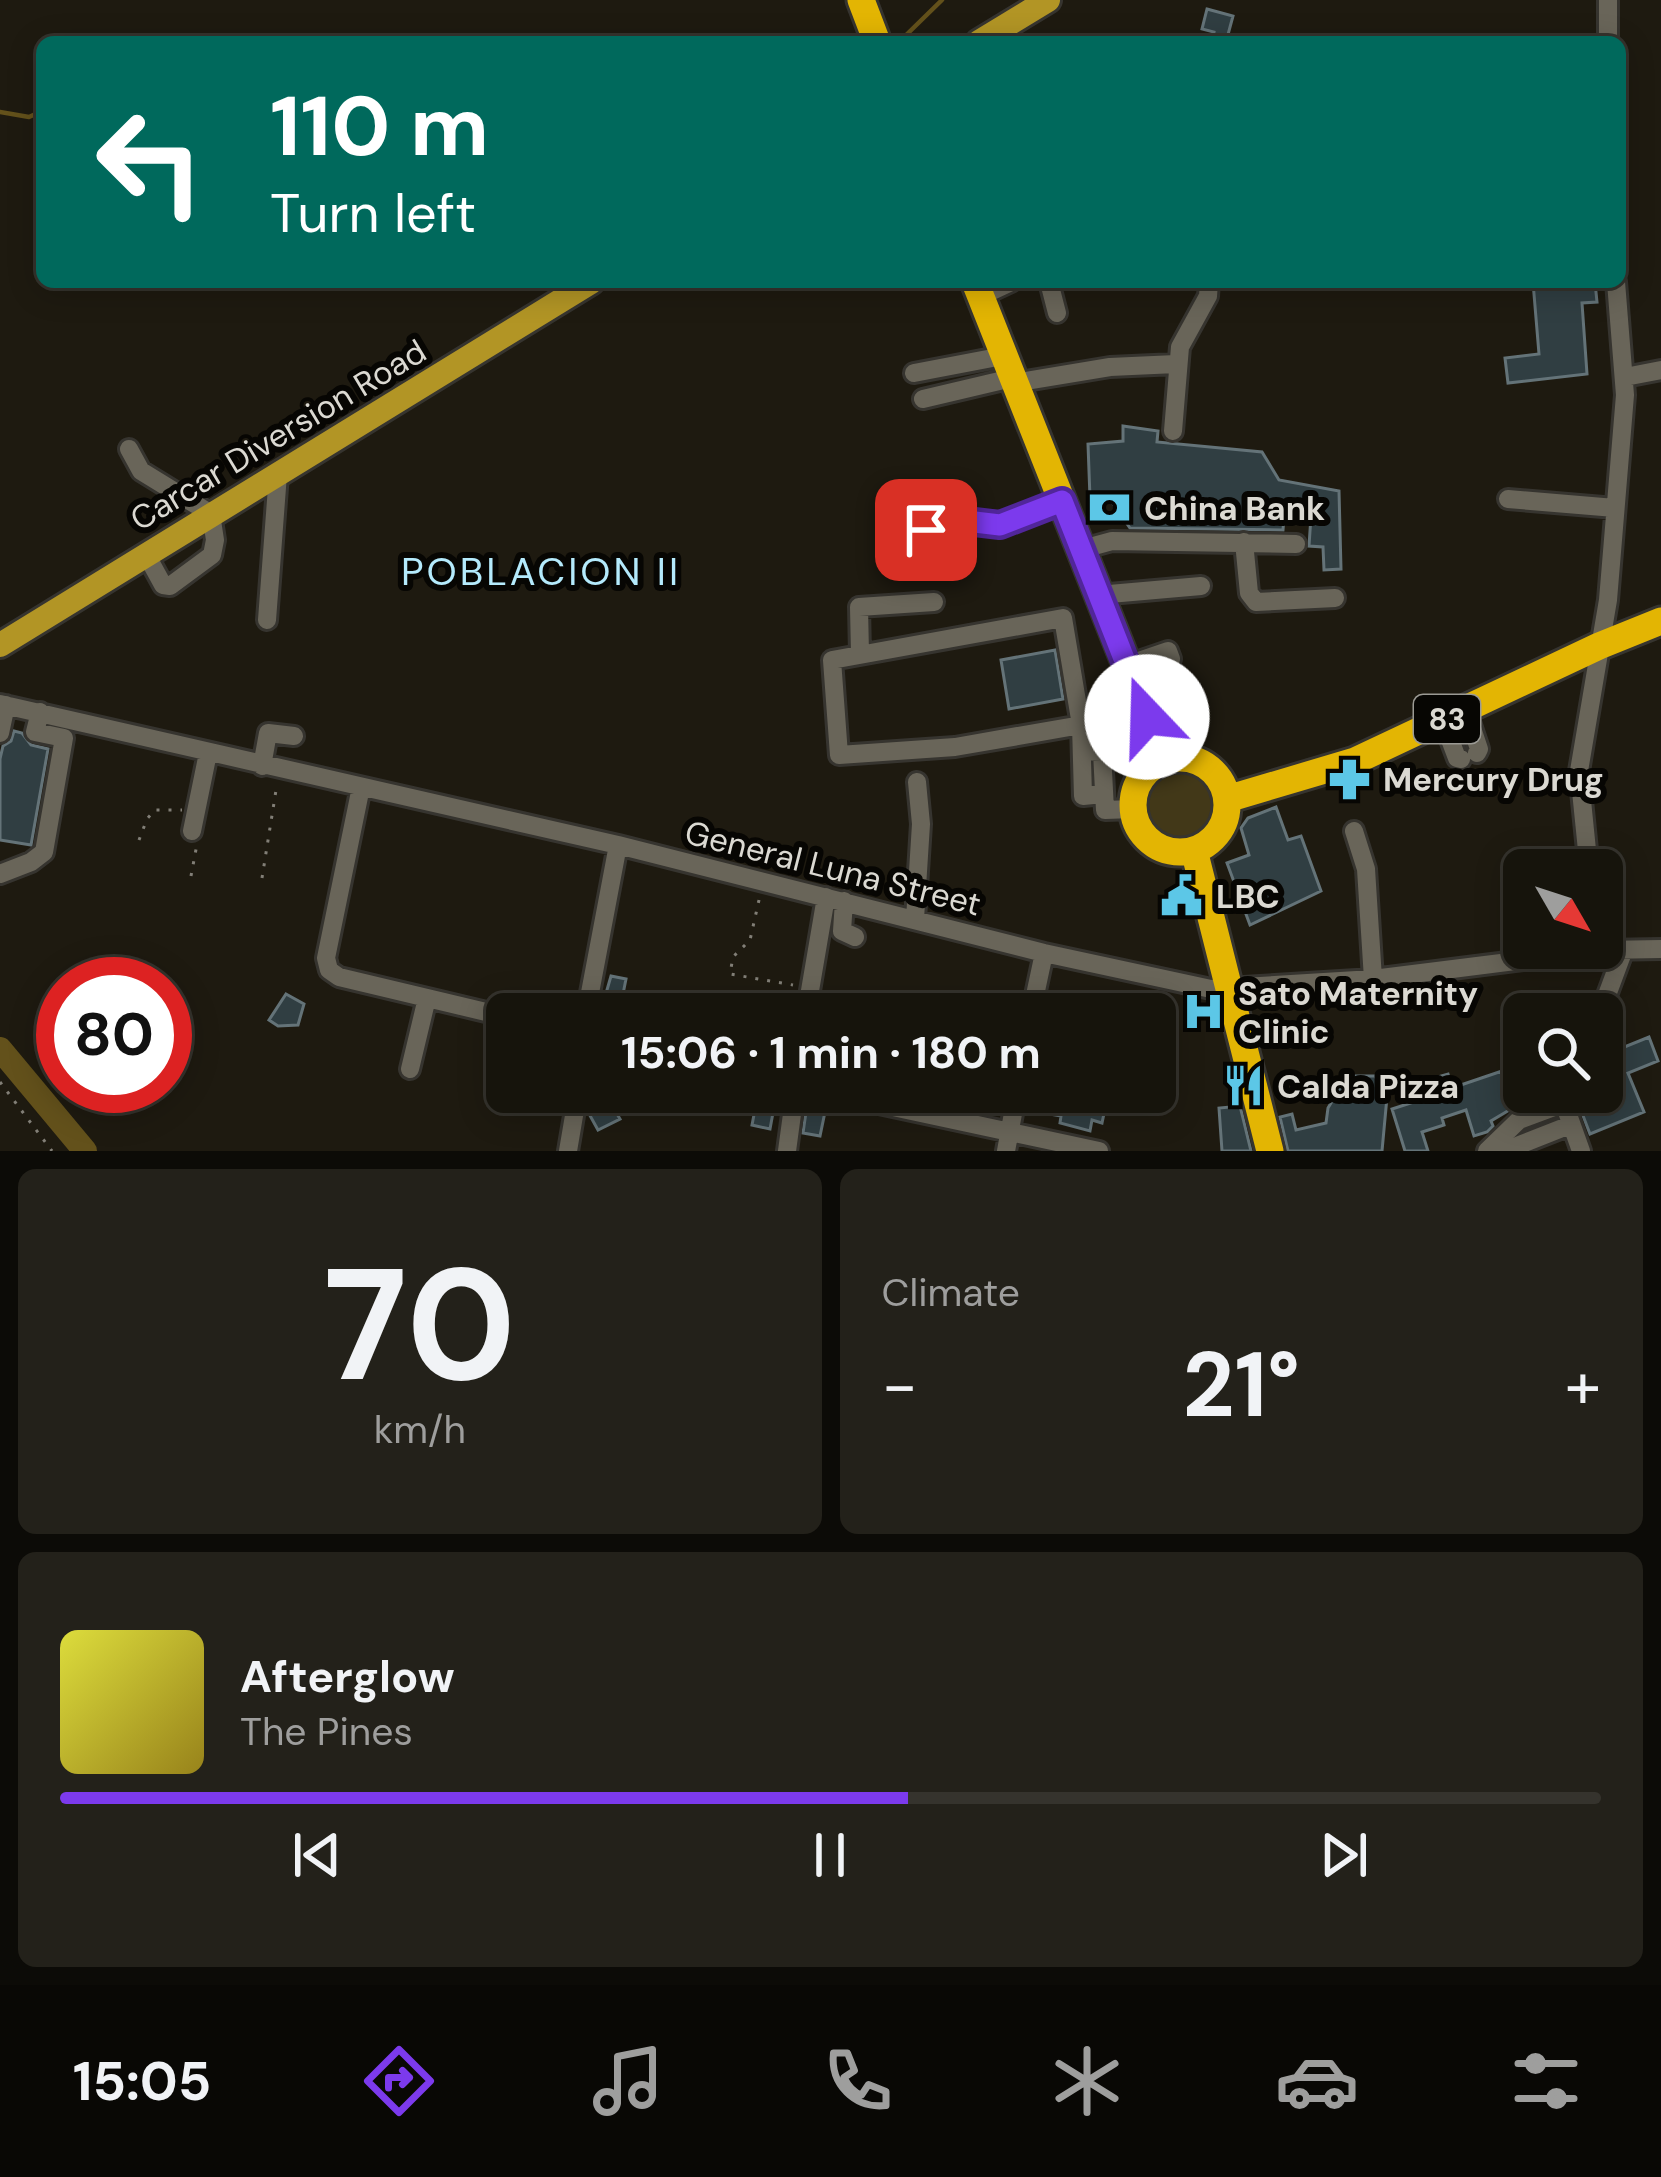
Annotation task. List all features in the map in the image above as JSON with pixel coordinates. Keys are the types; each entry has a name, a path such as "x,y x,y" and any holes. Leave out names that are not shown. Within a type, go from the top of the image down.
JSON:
{"highway":[{"path":"861,0 875,36"},
{"path":"978,289 1165,761"},
{"name":"83","path":"1227,799 1355,761 1661,621"},
{"path":"1179,758 1205,765 1223,786 1227,799 1220,830 1194,850 1170,851 1149,841 1133,809 1138,785 1154,766 1179,758"},
{"path":"1194,850 1270,1151"}],"main road":[{"path":"990,36 1048,0"},
{"name":"Carcar Diversion Road","path":"0,645 581,288"}],"street":[{"path":"1608,0 1608,36"},
{"path":"1050,288 1057,314"},
{"path":"1173,430 1176,364 1184,336 1209,288"},
{"path":"1587,849 1580,771 1608,600 1624,376 1617,288"},
{"path":"914,374 1176,364"},
{"path":"1624,376 1661,370"},
{"path":"923,399 1010,372"},
{"path":"129,449 141,471 212,514 212,555 170,586 163,585 146,554"},
{"path":"267,620 278,474"},
{"path":"1508,500 1615,508"},
{"path":"926,530 958,520 1000,525 1062,501"},
{"path":"1079,550 1112,541 1296,544"},
{"path":"1244,542 1249,593 1256,602 1335,598"},
{"path":"1098,595 1201,586"},
{"path":"860,654 859,607 934,602"},
{"path":"1081,725 955,747 839,755 832,659 1063,618 1093,795 1105,810 1133,809"},
{"path":"1127,665 1168,651 1180,685 1140,700"},
{"path":"0,733 3,705"},
{"name":"General Luna Street","path":"3,705 618,845 1211,989 1373,979 1503,963"},
{"path":"0,874 44,852 64,738 35,732 40,712"},
{"path":"1455,715 1479,749 1469,756"},
{"path":"271,768 268,734 294,736"},
{"path":"194,822 208,753"},
{"path":"915,919 921,824 917,782"},
{"path":"361,787 326,958 328,970 339,977 486,1012"},
{"path":"1354,831 1366,868 1373,979"},
{"path":"590,993 618,845"},
{"path":"835,899 839,926 855,937"},
{"path":"809,993 835,899"},
{"name":"General Luna Street","path":"1623,950 1661,949"},
{"path":"1035,993 1044,952"},
{"path":"410,1069 427,998"},
{"path":"568,1151 574,1113"},
{"path":"787,1151 792,1113"},
{"path":"927,1113 1100,1151"},
{"path":"1006,1151 1013,1113"},
{"path":"1486,1151 1533,1113"},
{"path":"1566,1113 1581,1151"},
{"path":"1504,1151 1570,1125"}],"path":[{"path":"262,878 271,768"},
{"path":"139,840 146,819 155,810 173,808 194,822"},
{"path":"764,881 750,940 734,957 730,974 810,988"},
{"path":"0,1082 52,1151"}],"shaded area":[{"path":"1180,763 1210,775 1222,805 1210,835 1180,847 1150,835 1138,805 1150,775"}],"building":[{"path":"1207,9 1233,16 1228,36 1213,36 1214,32 1202,29"},
{"path":"1534,288 1596,288 1597,302 1582,303 1587,374 1508,383 1505,358 1539,354"},
{"path":"1123,426 1158,431 1157,442 1262,452 1279,480 1339,491 1341,569 1324,570 1323,547 1309,546 1311,516 1284,516 1283,530 1130,528 1111,501 1090,498 1088,444 1123,441"},
{"path":"1055,650 1063,699 1009,709 1001,660"},
{"path":"14,731 31,745 48,749 31,845 0,840 0,759"},
{"path":"1276,807 1288,840 1301,836 1321,891 1250,925 1227,863 1249,855 1241,828 1248,818"},
{"path":"611,976 626,979 623,993 606,993"},
{"path":"286,994 304,1004 298,1025 278,1026 269,1020"},
{"path":"1649,1037 1658,1061 1628,1073 1644,1112 1590,1134 1582,1113 1623,1113 1623,1048"},
{"path":"1502,1071 1504,1113 1491,1121 1487,1132 1474,1136 1466,1110 1442,1118 1444,1125 1422,1132 1428,1151 1405,1151 1392,1109 1420,1100 1416,1083 1448,1074 1452,1088"},
{"path":"1347,1076 1375,1076 1387,1097 1382,1151 1288,1151 1280,1117 1292,1114 1296,1130 1326,1123 1328,1108"},
{"path":"1240,1106 1251,1151 1222,1151 1219,1108"},
{"path":"589,1113 617,1113 620,1119 598,1130"},
{"path":"754,1113 773,1113 770,1129 752,1125"},
{"path":"806,1113 825,1113 820,1136 803,1133"},
{"path":"1044,1113 1104,1113 1102,1123 1092,1120 1090,1131 1060,1123 1061,1116"}],"waterway":[{"path":"905,36 942,0"},
{"path":"0,112 36,114"},
{"path":"0,1049 85,1151"}],"place":[{"name":"China Bank","path":"1110,508"},
{"name":"Mercury Drug","path":"1349,779"},
{"name":"LBC","path":"1182,896"},
{"name":"Sato Maternity Clinic","path":"1204,1012"},
{"name":"Calda Pizza","path":"1243,1086"}],"district":[{"name":"POBLACION II","path":"541,571"}],"route":[{"path":"926,530 958,520 1000,525 1062,501 1147,717"}]}
